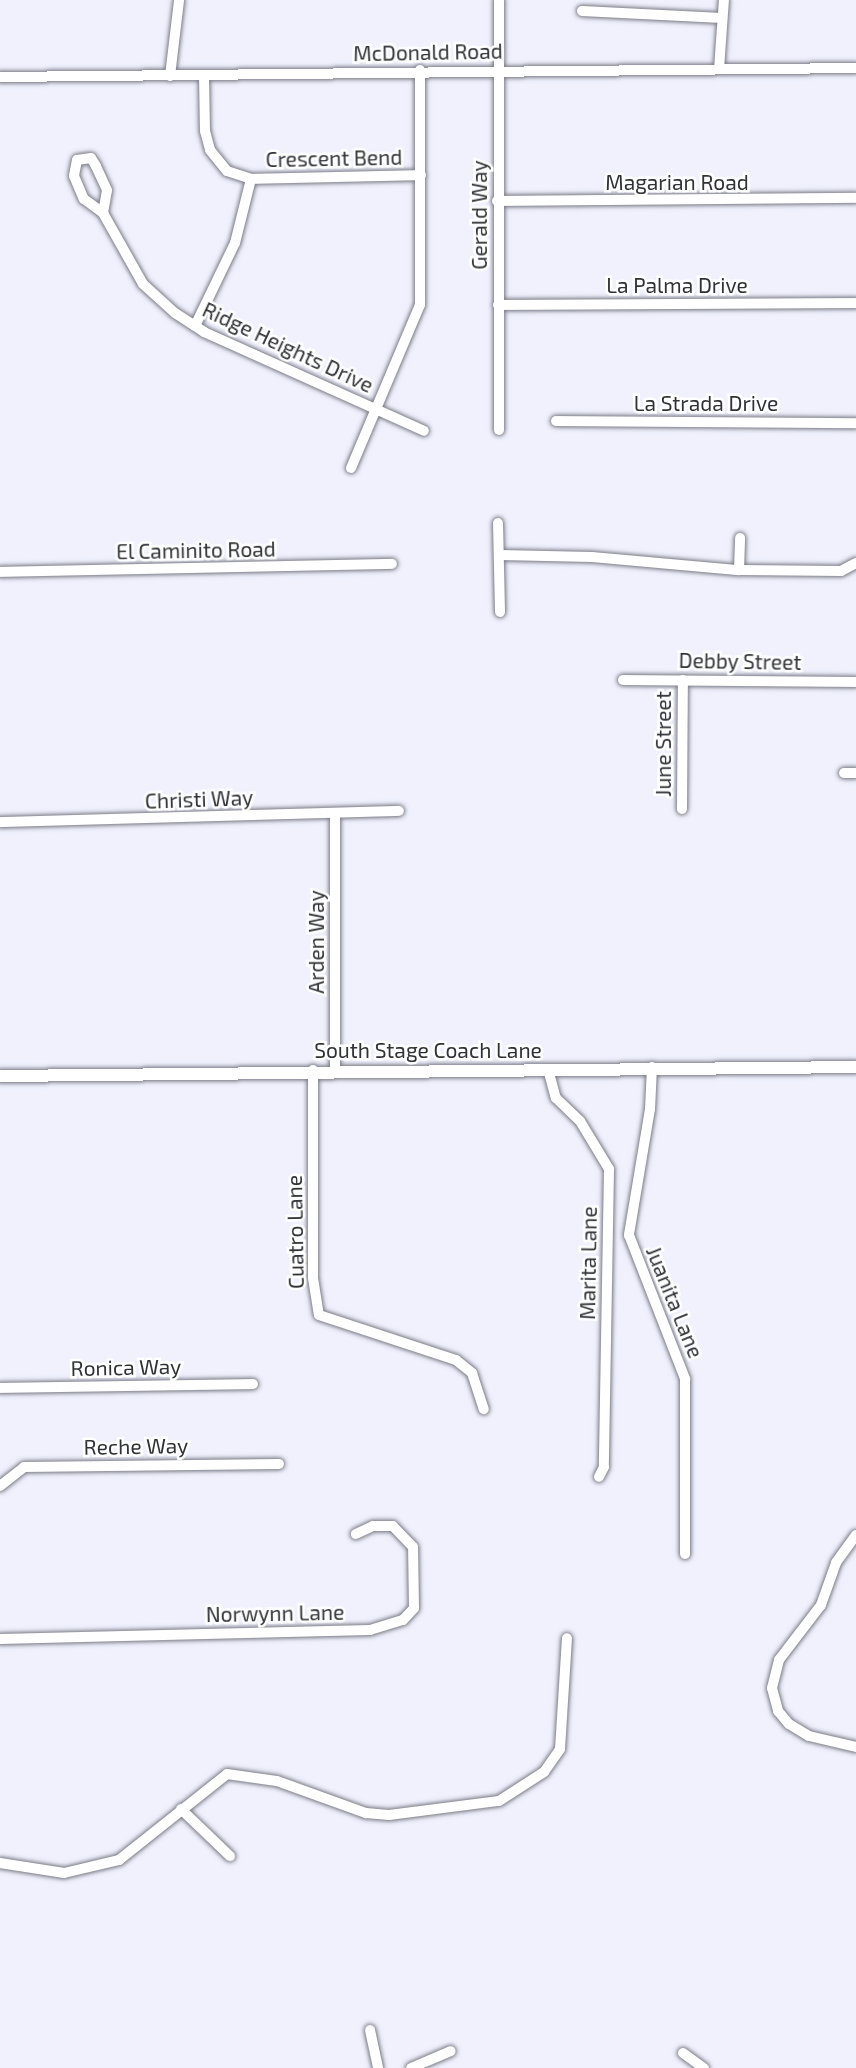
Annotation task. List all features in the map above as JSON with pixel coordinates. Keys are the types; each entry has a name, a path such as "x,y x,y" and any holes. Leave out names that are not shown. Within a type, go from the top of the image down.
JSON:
{"main road":[{"name":"South Stage Coach Lane","path":"0,1076 313,1070 856,1067"}],"street":[{"path":"170,76 179,0"},
{"name":"Gerald Way","path":"499,0 499,430"},
{"path":"719,69 724,0"},
{"path":"582,11 722,18"},
{"name":"McDonald Road","path":"0,76 856,68"},
{"path":"351,468 379,410 420,305 420,70"},
{"name":"Crescent Bend","path":"204,75 205,131 210,150 227,171 251,179 421,176"},
{"name":"Ridge Heights Drive","path":"103,214 107,190 90,159 77,160 73,167 84,199 103,214 144,284 195,326 424,431"},
{"path":"195,326 234,243 251,179"},
{"name":"Magarian Road","path":"497,201 856,198"},
{"name":"La Palma Drive","path":"498,305 856,303"},
{"name":"La Strada Drive","path":"556,421 856,423"},
{"path":"498,523 500,612"},
{"path":"739,570 740,538"},
{"path":"500,555 592,557 739,570 841,571 856,563"},
{"name":"El Caminito Road","path":"0,572 392,565"},
{"name":"Debby Street","path":"623,680 856,682"},
{"name":"June Street","path":"682,809 683,680"},
{"name":"Christi Way","path":"0,822 398,811"},
{"name":"Arden Way","path":"335,814 335,1070"},
{"name":"Juanita Lane","path":"652,1067 650,1109 629,1235 685,1379 685,1554"},
{"name":"Marita Lane","path":"548,1069 556,1098 580,1121 609,1168 604,1467 599,1477"},
{"name":"Cuatro Lane","path":"313,1070 313,1278 319,1315 456,1360 472,1373 485,1409"},
{"name":"Ronica Way","path":"0,1388 253,1384"},
{"name":"Reche Way","path":"0,1486 24,1467 279,1464"},
{"name":"Norwynn Lane","path":"0,1639 370,1630 403,1620 414,1608 414,1547 393,1526 373,1526 356,1534"},
{"path":"856,1535 836,1563 821,1605 779,1660 772,1688 774,1703 789,1724 809,1736 856,1747"},
{"path":"0,1863 64,1873 119,1860 227,1774 277,1781 366,1813 389,1815 499,1801 544,1772 560,1749 567,1638"},
{"path":"181,1809 230,1856"},
{"path":"370,2030 377,2068"},
{"path":"411,2068 451,2051"},
{"path":"683,2053 704,2068"}]}
